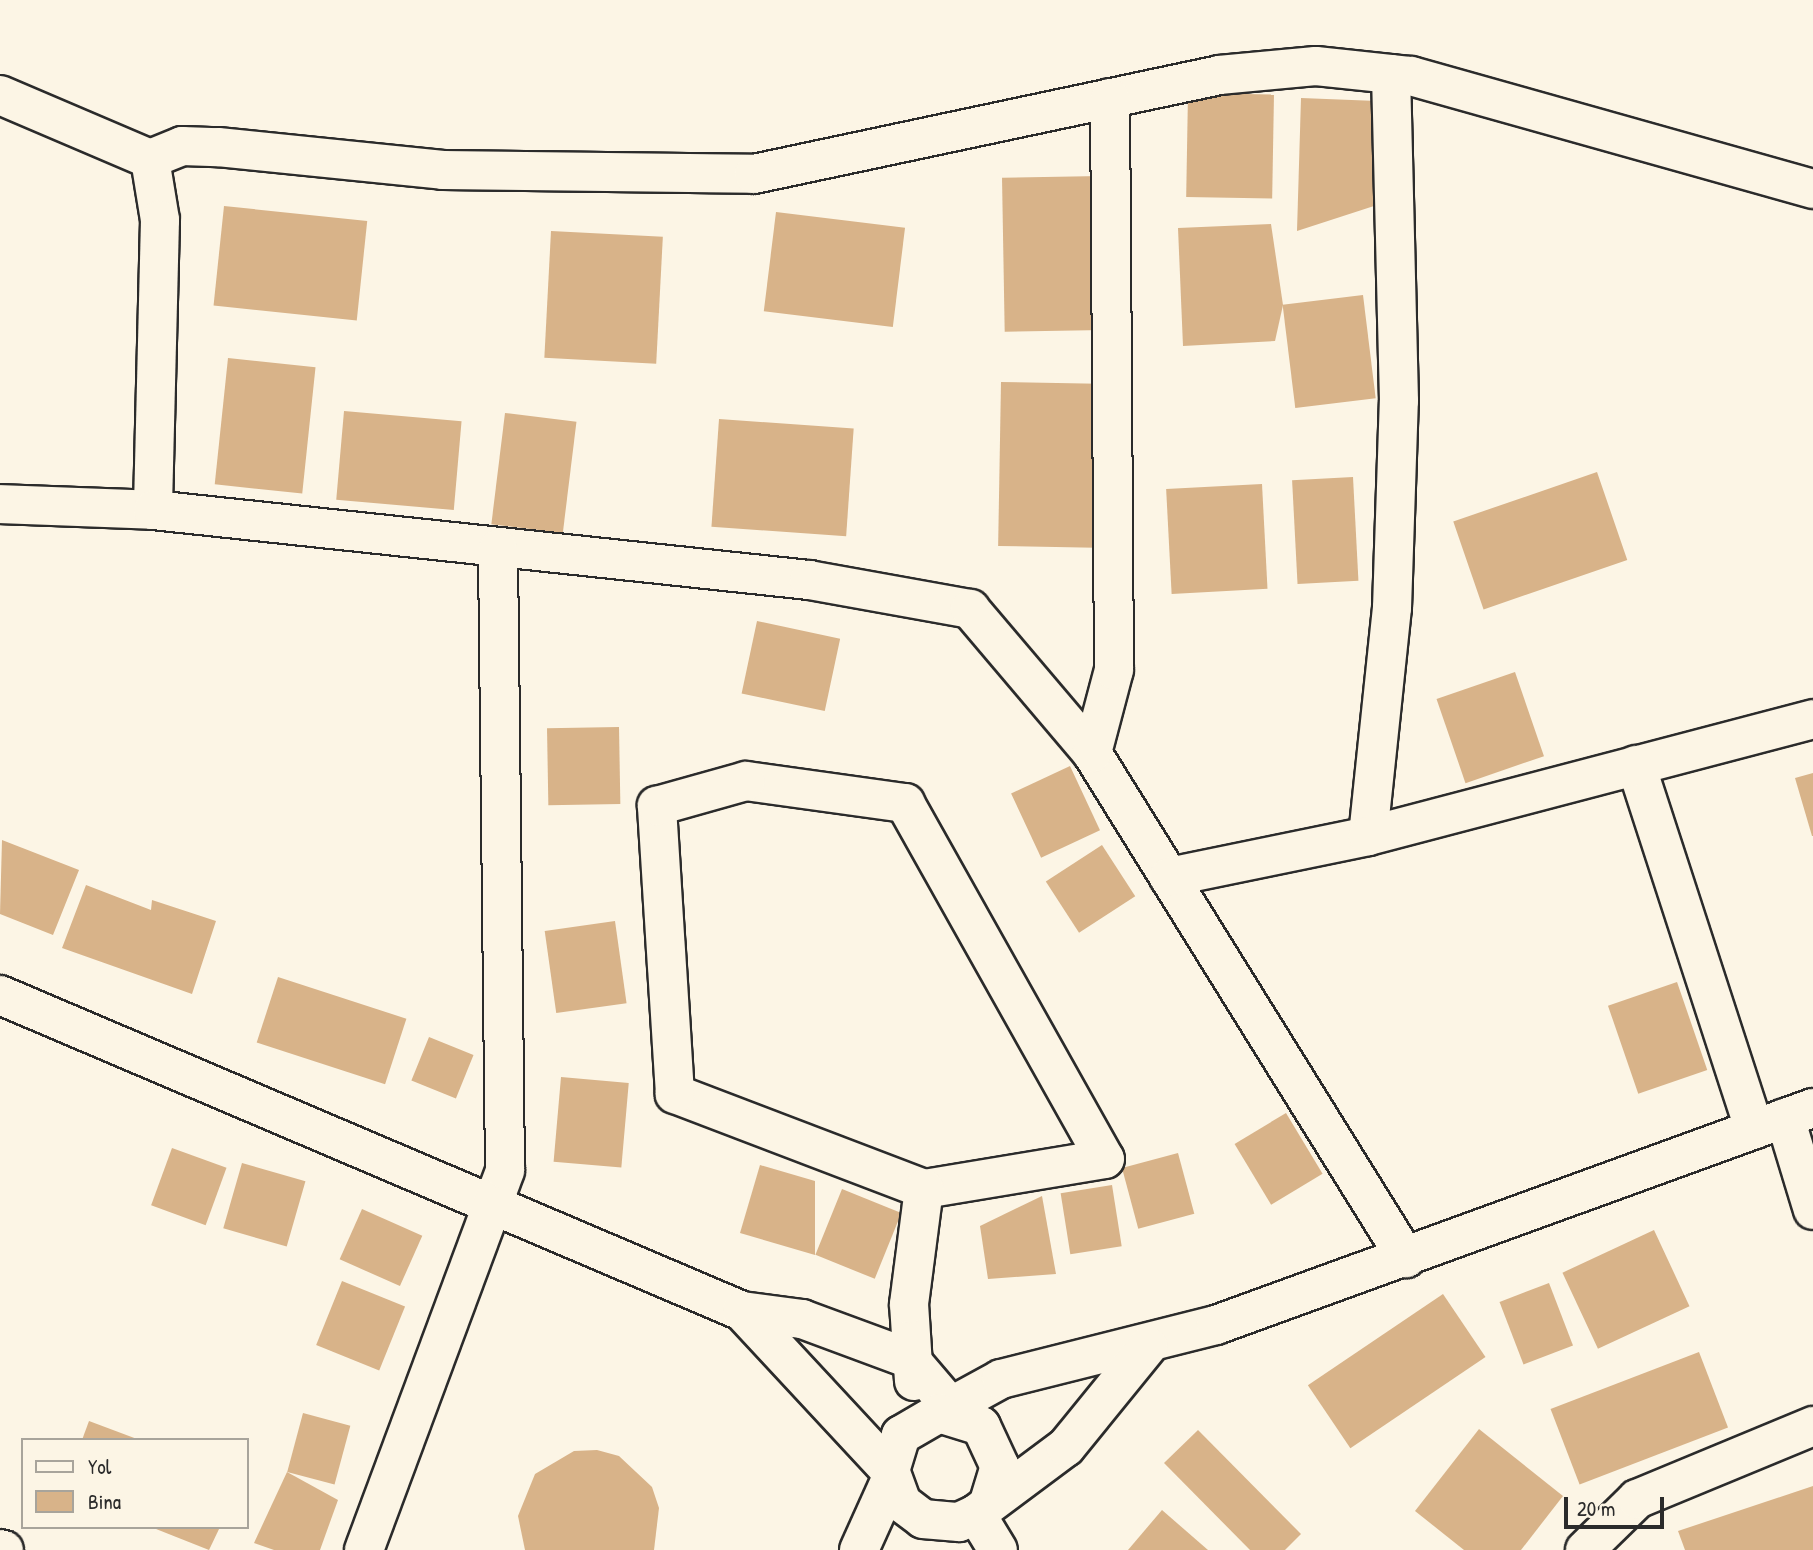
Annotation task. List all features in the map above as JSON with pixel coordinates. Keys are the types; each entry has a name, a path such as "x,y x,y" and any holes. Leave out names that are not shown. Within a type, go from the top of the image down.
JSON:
{"street":[{"path":"0,95 150,159 182,146 443,170 754,174 1219,75 1316,66 1391,74 1813,189"},
{"path":"1368,836 1392,608 1398,415 1391,74"},
{"path":"1092,753 1114,670 1110,98"},
{"path":"150,159 160,220 153,510"},
{"path":"0,504 153,510 498,549 809,580 970,609 1092,753 1406,1258"},
{"path":"364,1550 505,1170 498,549"},
{"path":"1169,877 1368,836 1813,719"},
{"path":"1636,765 1784,1118 1813,1210"},
{"path":"746,781 905,803 1105,1159 924,1189 675,1094 657,806 746,781"},
{"path":"0,995 492,1208 742,1311 802,1319 910,1359"},
{"path":"859,1550 890,1474 896,1443 1001,1379 1076,1356 1148,1346 1406,1258 1784,1118"},
{"path":"924,1189 909,1304 910,1359 942,1413 981,1426 997,1449 999,1476 974,1513"},
{"path":"742,1311 890,1474 915,1515 974,1513"},
{"path":"933,1550 974,1513 1066,1447 1148,1346"},
{"path":"1585,1550 1637,1499 1813,1426"},
{"path":"974,1513 998,1550"}],"building":[{"path":"1188,93 1274,95 1272,198 1186,197"},
{"path":"1301,98 1377,101 1374,206 1297,231"},
{"path":"1101,176 1104,330 1005,332 1002,178"},
{"path":"224,206 367,221 357,321 214,305"},
{"path":"776,212 905,228 893,327 764,311"},
{"path":"1271,224 1283,305 1275,341 1183,346 1178,228"},
{"path":"551,231 663,237 656,364 544,358"},
{"path":"1363,295 1376,398 1295,408 1283,305"},
{"path":"228,358 316,367 302,494 215,484"},
{"path":"1001,382 1098,384 1095,548 998,546"},
{"path":"344,411 462,421 454,510 336,500"},
{"path":"505,413 576,422 563,533 491,524"},
{"path":"719,419 854,428 846,536 711,527"},
{"path":"1597,472 1627,560 1484,609 1453,521"},
{"path":"1353,477 1358,581 1298,584 1292,480"},
{"path":"1262,484 1267,589 1172,594 1166,489"},
{"path":"757,621 840,639 825,711 742,693"},
{"path":"1515,672 1544,756 1465,783 1437,699"},
{"path":"619,727 620,804 548,805 547,728"},
{"path":"1070,766 1100,830 1041,858 1011,793"},
{"path":"1813,773 1813,836 1812,836 1795,778"},
{"path":"2,840 79,870 53,935 0,914"},
{"path":"1102,845 1135,896 1079,933 1046,881"},
{"path":"86,885 151,910 152,900 216,921 192,994 62,948"},
{"path":"615,921 627,1003 556,1013 545,931"},
{"path":"278,977 406,1019 385,1084 257,1043"},
{"path":"1677,982 1707,1070 1638,1094 1608,1006"},
{"path":"429,1037 474,1055 456,1099 411,1081"},
{"path":"561,1077 629,1083 621,1168 554,1162"},
{"path":"1286,1113 1323,1174 1271,1205 1235,1144"},
{"path":"172,1148 227,1168 206,1225 151,1205"},
{"path":"1178,1153 1194,1214 1138,1229 1122,1168"},
{"path":"242,1163 305,1181 287,1247 223,1228"},
{"path":"760,1165 815,1181 815,1255 740,1233"},
{"path":"1112,1185 1122,1246 1070,1254 1061,1193"},
{"path":"842,1189 901,1213 875,1279 815,1255"},
{"path":"1042,1196 1056,1274 988,1279 980,1226"},
{"path":"362,1209 422,1236 400,1286 340,1259"},
{"path":"1654,1230 1689,1306 1598,1349 1562,1273"},
{"path":"342,1281 405,1306 379,1370 316,1345"},
{"path":"1549,1283 1573,1346 1524,1365 1500,1302"},
{"path":"1443,1294 1485,1357 1350,1448 1308,1385"},
{"path":"1699,1352 1728,1428 1580,1485 1551,1409"},
{"path":"303,1413 350,1426 335,1485 287,1472"},
{"path":"89,1421 134,1438 83,1438"},
{"path":"1479,1429 1563,1496 1521,1550 1464,1550 1415,1511"},
{"path":"1198,1430 1301,1534 1285,1550 1250,1550 1164,1463"},
{"path":"597,1450 619,1456 652,1487 659,1508 654,1550 525,1550 518,1516 535,1474 574,1451"},
{"path":"287,1472 338,1500 320,1550 274,1550 254,1543"},
{"path":"1813,1486 1813,1550 1685,1550 1678,1531"},
{"path":"1162,1510 1208,1550 1128,1550"},
{"path":"156,1529 219,1529 209,1550"}]}
